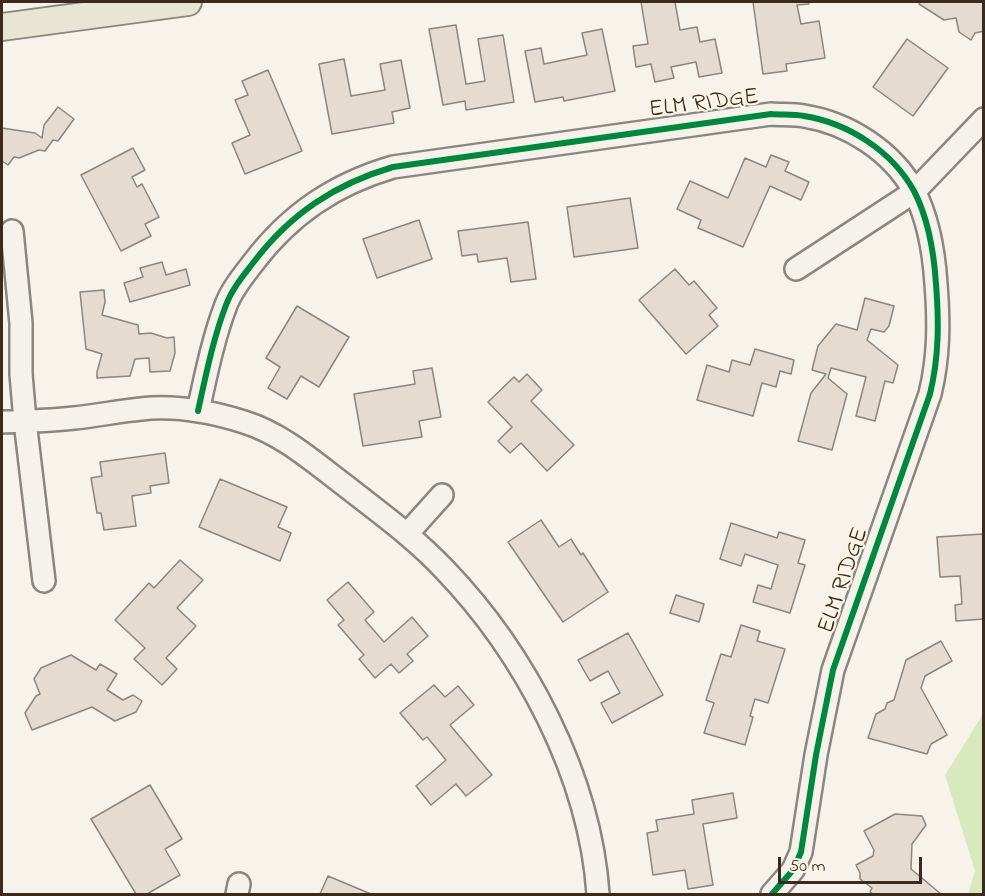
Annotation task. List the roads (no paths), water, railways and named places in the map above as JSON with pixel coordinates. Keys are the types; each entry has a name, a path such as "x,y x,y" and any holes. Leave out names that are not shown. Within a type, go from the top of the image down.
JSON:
{"main road":[{"path":"2,27 188,2"}],"street":[{"name":"ELM RIDGE","path":"198,411 214,342 227,303 238,282 268,243 304,209 324,195 369,174 393,167 771,114 803,116 833,123 861,137 886,156 914,192 931,241 939,321 936,370 930,394 833,670 816,754 801,852 793,870 772,894"},
{"path":"796,269 914,192 984,119"},
{"path":"12,231 21,323 21,374 25,421 44,581"},
{"path":"2,422 73,418 144,408 198,411 246,422 293,446 407,534 444,569 483,614 518,663 546,715 570,770 587,827 598,894"},
{"path":"407,534 442,495"}]}
